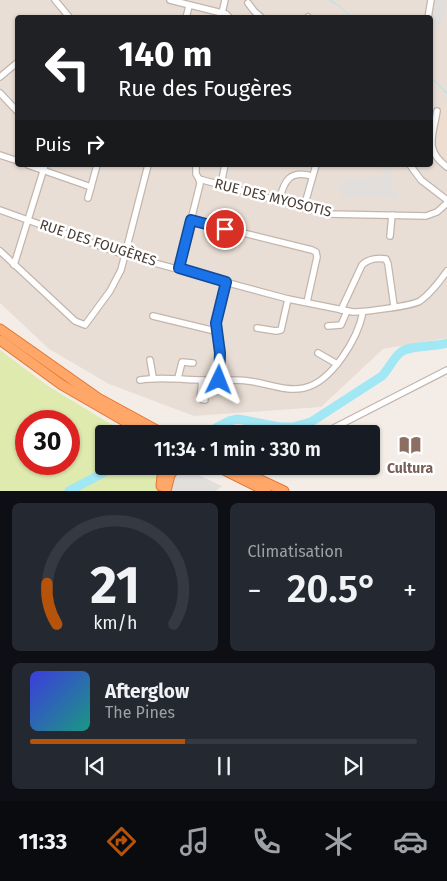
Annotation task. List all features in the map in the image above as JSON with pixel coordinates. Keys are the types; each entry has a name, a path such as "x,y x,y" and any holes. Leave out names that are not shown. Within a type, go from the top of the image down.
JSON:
{"highway":[{"path":"0,324 46,360 142,425"},
{"path":"0,328 65,376 136,419"},
{"path":"0,340 62,385 136,425"},
{"path":"161,491 162,475"},
{"path":"166,491 170,475"},
{"path":"234,475 266,491"},
{"path":"251,475 286,491"},
{"path":"258,475 286,491"}],"street":[{"path":"55,0 68,15"},
{"path":"170,0 225,15"},
{"path":"222,13 225,0"},
{"path":"428,15 431,0"},
{"path":"248,3 259,15"},
{"path":"187,15 189,6"},
{"path":"0,77 15,64"},
{"path":"0,93 15,109"},
{"path":"433,136 437,111"},
{"path":"433,154 437,160 447,167"},
{"path":"0,155 15,160"},
{"path":"88,198 96,167"},
{"path":"0,251 75,321 85,325 118,279 147,167"},
{"name":"RUE DES MYOSOTIS","path":"196,167 195,171 199,179 328,214 430,216 447,202"},
{"path":"221,184 225,167"},
{"path":"304,207 315,167"},
{"path":"411,167 421,180 447,202"},
{"path":"14,265 45,168 91,187"},
{"path":"279,201 283,186 287,180 299,174 312,176"},
{"path":"179,268 200,184 199,179"},
{"name":"RUE DES FOUGÈRES","path":"0,210 125,255 179,268 288,299 344,311 363,312 418,303 430,293 447,271"},
{"path":"390,236 392,215"},
{"path":"191,220 316,252 317,257 307,302"},
{"path":"328,326 340,325 362,265 368,261 381,258 386,259 394,306"},
{"path":"219,380 220,353 215,331 217,314 226,282"},
{"path":"257,328 280,330 288,299"},
{"path":"140,380 178,378 247,381 280,388 306,388 324,378 337,364 358,333 363,312"},
{"path":"153,316 215,331"},
{"path":"318,353 337,364"},
{"path":"150,360 152,378"},
{"path":"178,378 182,362 193,362"},
{"path":"340,425 447,370"},
{"path":"202,380 200,399 205,400"}],"shaded area":[{"path":"0,0 447,0 447,338 383,349 321,407 194,416 109,384 49,349 0,303"},
{"path":"436,0 447,0 442,25 438,27 433,21"},
{"path":"445,102 447,104 447,159 438,151 436,143 442,104"},
{"path":"383,167 391,167 394,179 391,182 391,189 397,190 397,198 340,197 338,190 343,180 372,179 372,176 383,176 384,179"},
{"path":"178,475 198,475 222,486 216,491 170,491 174,479"}],"green space":[{"path":"0,350 48,386 112,425 95,425 95,475 160,475 159,491 0,491"}],"waterway":[{"path":"329,0 349,15"},
{"path":"433,80 447,93"},
{"path":"300,425 311,422 382,376 401,352 410,348 447,343"},
{"path":"221,425 238,419 270,425"},
{"path":"69,491 99,475"}],"place":[{"name":"Cultura","path":"410,445"}],"route":[{"path":"219,380 221,364 215,331 217,314 226,282 179,268 191,220 225,229"}]}
